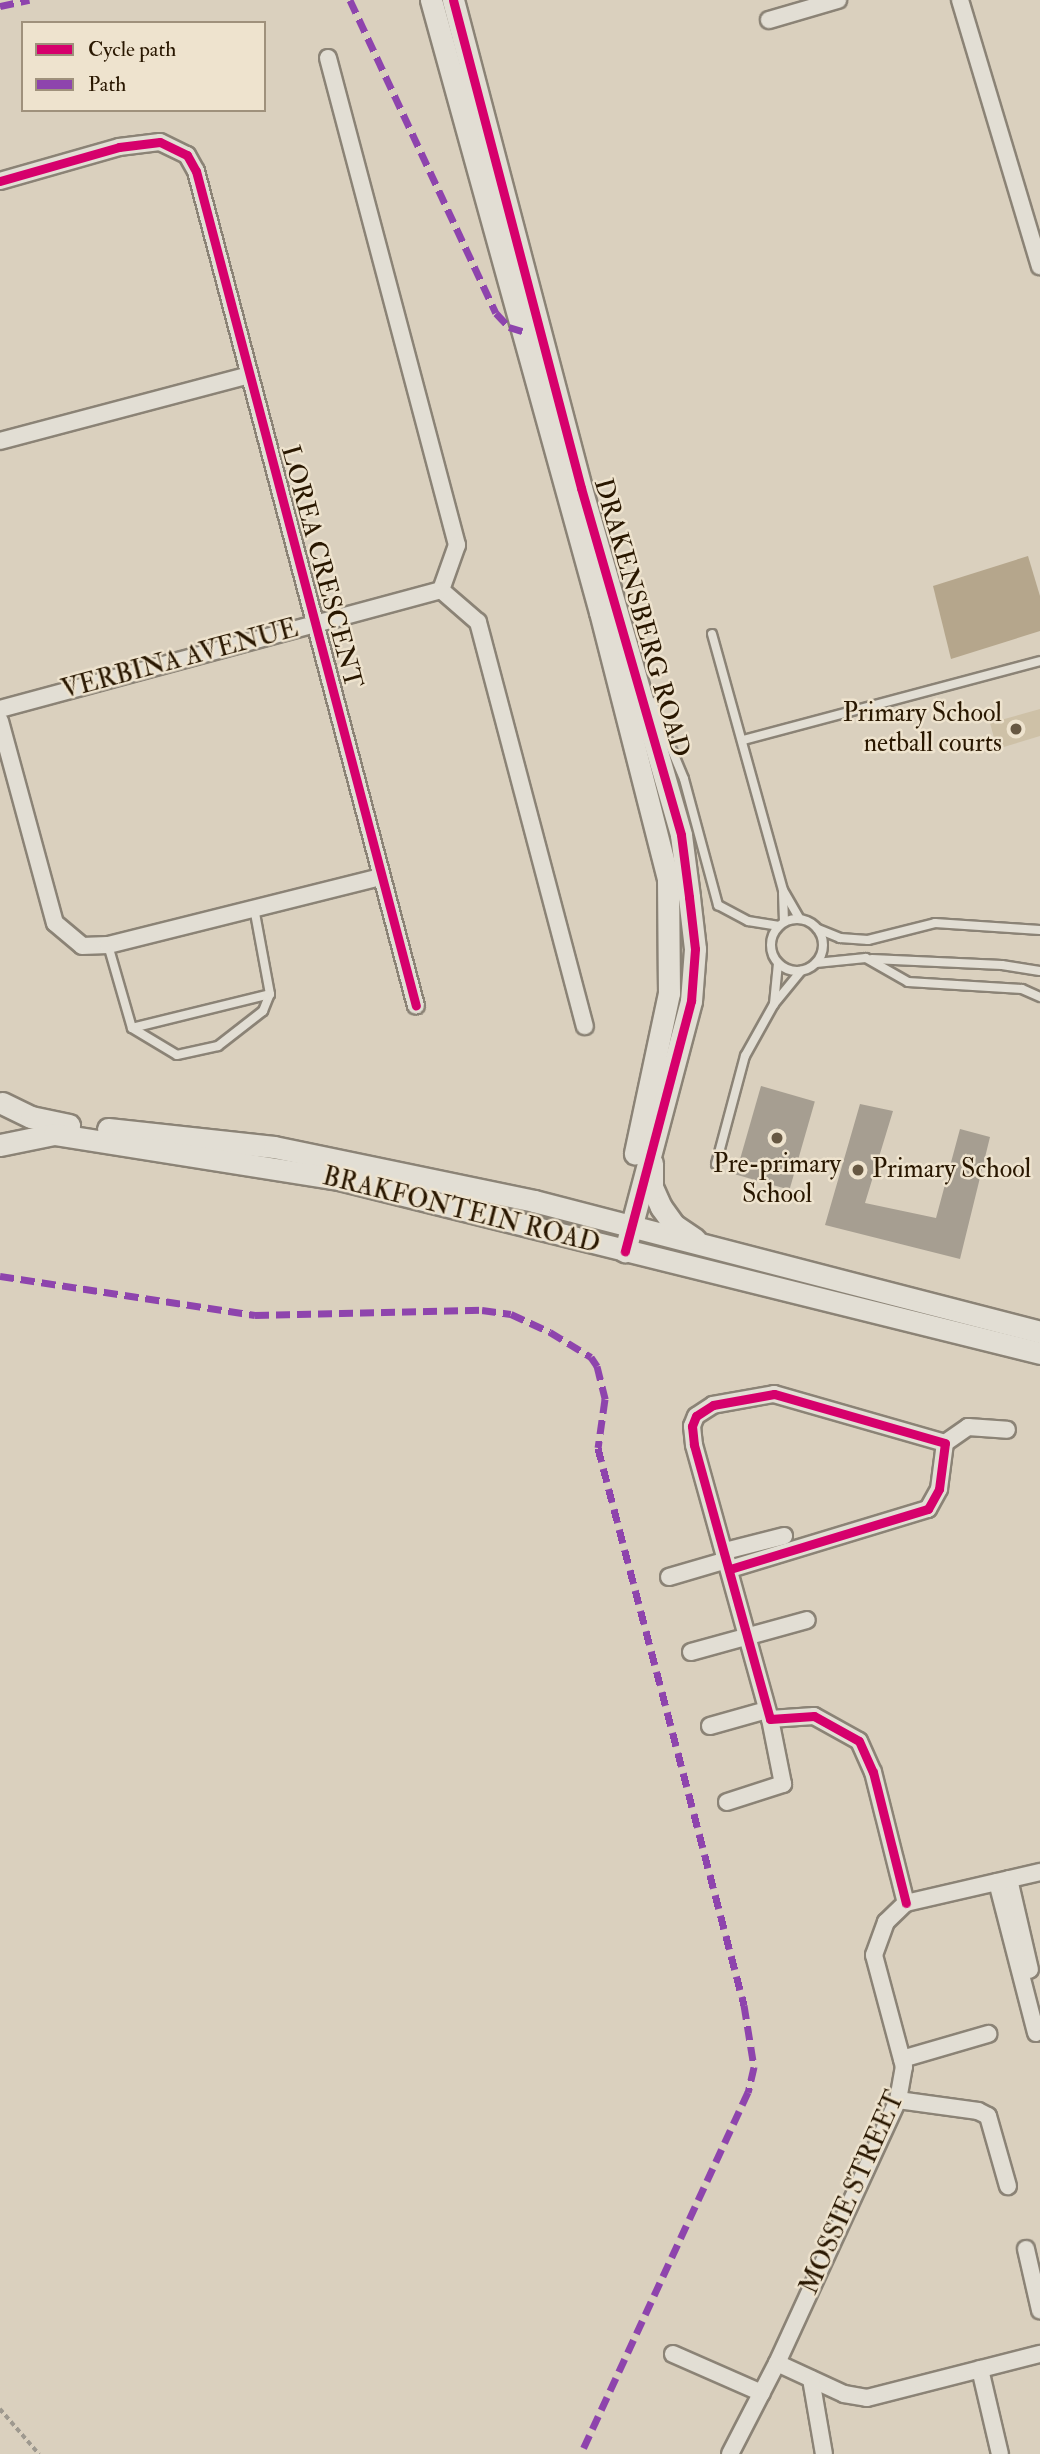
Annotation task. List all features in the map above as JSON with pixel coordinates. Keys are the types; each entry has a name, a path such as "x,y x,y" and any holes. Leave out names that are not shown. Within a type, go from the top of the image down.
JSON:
{"street":[{"name":"DRAKENSBERG ROAD","path":"431,0 600,612 668,879 669,993 625,1224"},
{"name":"DRAKENSBERG ROAD","path":"453,0 577,475 634,661 681,835 695,949 691,1001 618,1250"},
{"path":"769,20 838,0"},
{"path":"960,0 1040,266"},
{"path":"328,58 457,545 441,590 478,622 585,1026"},
{"name":"LOREA CRESCENT","path":"0,181 120,147 160,142 174,146 187,155 196,171 415,1006"},
{"path":"0,441 249,375"},
{"name":"VERBINA AVENUE","path":"0,709 441,590"},
{"path":"0,721 55,923 82,946 108,944 380,877"},
{"name":"BRAKFONTEIN ROAD","path":"1,1101 50,1123 310,1164 625,1224 731,1255 1040,1332"},
{"path":"0,1138 6,1123 1,1101"},
{"name":"BRAKFONTEIN ROAD","path":"0,1145 54,1134 310,1164 400,1192 618,1250 1040,1353"},
{"path":"652,1140 652,1187 661,1207 686,1235 731,1255"},
{"path":"727,1802 783,1783 748,1636 694,1445 692,1426 704,1409 774,1394 945,1443"},
{"path":"669,1577 928,1509 939,1489 945,1443 968,1427 1007,1430"},
{"path":"727,1560 784,1536"},
{"path":"691,1652 807,1620"},
{"path":"710,1726 768,1715 814,1716 859,1741 873,1772 906,1903 1040,1872"},
{"path":"1003,1880 1031,1970"},
{"path":"1003,1880 1036,2034"},
{"name":"MOSSIE STREET","path":"730,2454 777,2363 898,2100 902,2059 874,1955 887,1922 906,1903"},
{"path":"902,2059 988,2035"},
{"path":"898,2100 978,2111 988,2116 1008,2186"},
{"path":"1026,2249 1040,2309"},
{"path":"673,2354 762,2393"},
{"path":"777,2363 844,2394 867,2398 1040,2354"},
{"path":"981,2370 1000,2454"},
{"path":"811,2379 824,2454"}],"lane":[{"path":"712,634 744,740 783,890 799,918 840,938 868,940 935,923 1040,930"},
{"path":"634,661 684,779 712,893 732,915 781,924 799,918"},
{"path":"744,740 1040,661"},
{"path":"774,1004 778,964 771,940 781,924 783,890"},
{"path":"108,944 132,1028 177,1055 218,1046 263,1011 270,994 254,908"},
{"path":"816,963 823,947 818,929"},
{"path":"866,958 908,982 1022,989 1040,997"},
{"path":"716,1164 737,1078 774,1004 801,971 816,963 866,958 1002,965 1040,971"},
{"path":"778,964 801,971"},
{"path":"132,1028 270,994"}],"path":[{"path":"0,2409 38,2454"}],"shaded area":[{"path":"1028,556 1040,596 1040,631 951,659 933,586"},
{"name":"Primary School netball courts","path":"1040,709 1040,736 997,749 990,723"}],"building":[{"name":"Pre-primary School","path":"761,1086 815,1101 789,1190 736,1174"},
{"name":"Primary School","path":"860,1104 893,1111 865,1203 936,1218 960,1129 990,1137 960,1259 825,1225"}],"marked path":[{"path":"0,6 29,0"},
{"path":"350,0 496,313 509,327 522,331"},
{"path":"0,1276 255,1315 482,1310 511,1314 550,1332 591,1357 597,1366 605,1399 598,1448 744,2005 754,2067 748,2092 581,2454"}],"cycle path":[{"path":"453,0 581,488 681,835 695,949 691,1001 625,1251"},
{"path":"0,181 119,147 160,142 187,155 196,171 416,1006"},
{"path":"730,1569 928,1509 939,1489 945,1443 774,1394 713,1405 696,1416 692,1426 694,1445 770,1719 814,1716 859,1741 873,1772 906,1903"}],"place":[{"name":"Primary School netball courts","path":"1016,729"},
{"name":"Pre-primary School","path":"777,1138"},
{"name":"Primary School","path":"858,1170"}]}
